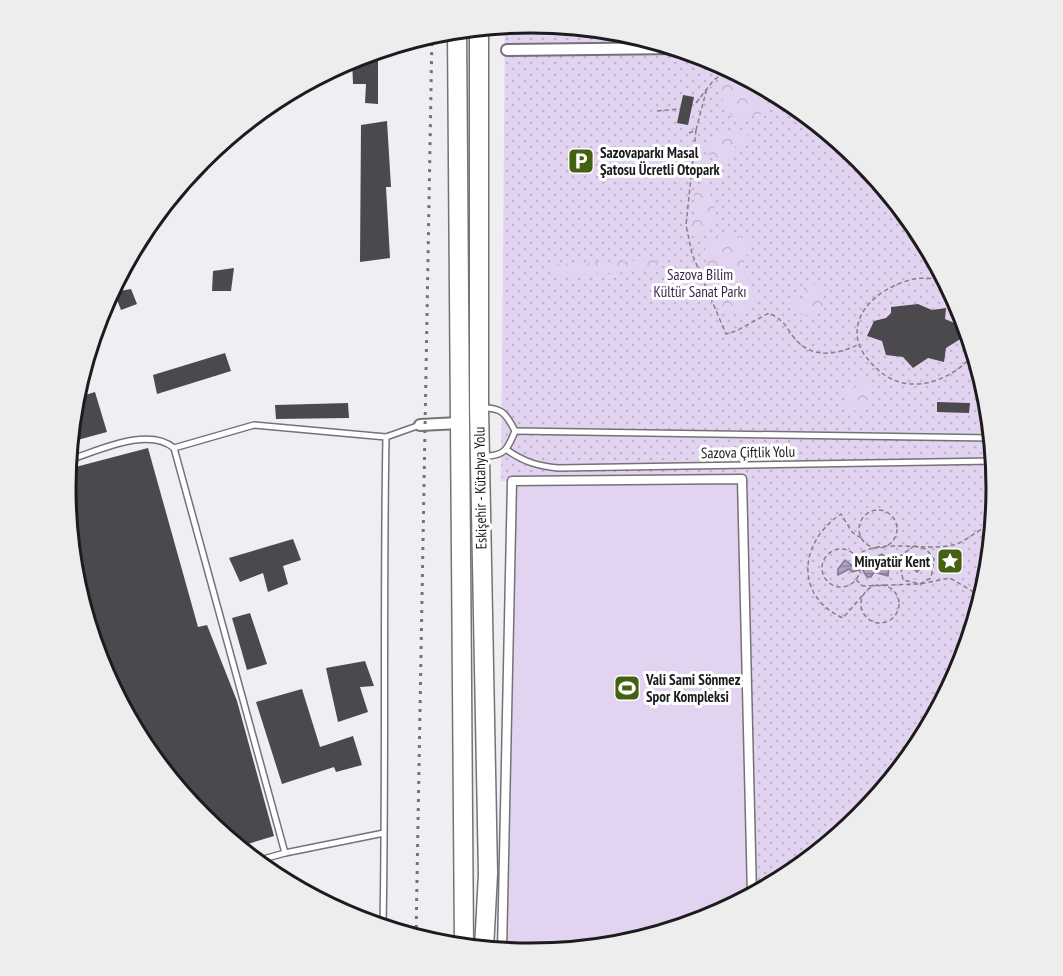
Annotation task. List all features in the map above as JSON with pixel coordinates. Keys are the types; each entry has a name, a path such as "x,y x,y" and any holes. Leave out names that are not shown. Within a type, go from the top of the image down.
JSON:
{"highway":[{"name":"Eskişehir - Kütahya Yolu","path":"479,36 479,408 488,874 484,940"},
{"name":"Eskişehir - Kütahya Yolu","path":"457,40 464,938"}],"street":[{"path":"507,50 646,48"},
{"path":"420,425 459,423"},
{"path":"502,942 512,482 741,479 752,886"}],"lane":[{"path":"479,408 495,407 506,413 515,431 507,450 497,456 480,456"},
{"path":"174,448 254,425 386,437 420,425"},
{"name":"Sazova Çiftlik Yolu","path":"515,431 984,438"},
{"path":"383,918 383,633 386,437"},
{"path":"77,458 142,438 167,441 174,448 285,853"},
{"name":"Sazova Çiftlik Yolu","path":"507,450 521,460 536,466 558,468 986,461"},
{"path":"267,858 384,833"}],"path":[{"path":"696,103 707,88 721,75"},
{"path":"707,88 696,130 686,225 696,265 726,334 736,331 769,312 783,320 796,341 808,350 826,354 844,351 859,344"},
{"path":"657,111 680,109"},
{"path":"689,133 696,130"},
{"path":"936,280 915,279 881,292 872,300 860,319 859,344 882,374 899,384 923,384 951,374 968,359"},
{"path":"861,538 859,526 864,515 882,510 893,517 897,529 893,541 882,548 870,547 852,532 841,514 828,524 816,540 808,557 808,568 813,590 820,603 843,618 863,596 872,587 878,585 891,588 898,598 898,611 890,621 878,623 867,618 861,608 863,596"},
{"path":"855,556 862,551 882,548 957,544 985,528"},
{"path":"914,546 926,549 934,559 935,566 931,578 920,584 903,580 901,570 900,561 903,552 914,546"},
{"path":"846,550 855,556 858,572 856,580 846,587 833,586 822,572 824,559 833,551 846,550"},
{"path":"856,580 863,586 920,584 950,578 974,592"}],"green space":[{"name":"Sazova Bilim Kültür Sanat Parkı","path":"505,34 561,34 620,42 678,57 706,68 759,94 784,110 832,146 853,166 874,188 910,235 926,260 952,314 978,399 986,458 986,518 978,577 952,662 926,716 910,741 874,788 832,830 784,866 752,886 741,479 501,481"},
{"path":"732,80 770,101 762,114 733,119 717,88 721,82"},
{"path":"735,131 748,135 745,142 735,146 736,154 729,163 717,162 708,155 708,142 721,132 730,137"},
{"path":"701,188 708,188 716,212 716,223 706,233 696,232 693,225 694,192"},
{"path":"723,235 739,236 753,246 744,259 755,301 740,313 721,308 707,278 705,241"},
{"path":"657,260 657,271 552,275 551,264"},
{"path":"809,281 823,293 825,304 812,315 800,315 790,301 797,296 803,301 806,295 803,286"},
{"path":"861,378 873,383 871,400 855,411 846,404 845,390 857,387"},
{"name":"Vali Sami Sönmez Spor Kompleksi","path":"742,479 752,886 678,919 620,934 561,942 502,942 512,481"}],"shaded area":[{"path":"882,554 891,562 917,561 921,568 917,572 910,566 889,566 888,576 874,572 871,577 867,577 862,569 852,572 849,569 838,575 838,569 845,560 854,567 864,566"}],"building":[{"path":"378,60 378,104 365,103 366,84 353,84 352,70"},
{"path":"683,95 694,97 688,125 677,123"},
{"path":"387,121 391,187 386,187 390,258 360,262 361,125"},
{"path":"234,268 231,291 212,291 213,271"},
{"path":"131,289 137,304 121,310 117,300 121,291"},
{"path":"918,304 932,310 946,308 945,319 955,323 961,339 946,348 944,362 928,358 913,368 903,357 886,355 882,341 867,336 874,321 886,318 891,313 891,307"},
{"path":"225,353 231,371 157,394 153,375"},
{"path":"95,392 107,432 79,440 80,429 86,395"},
{"path":"937,402 970,403 969,413 937,412"},
{"path":"348,403 349,418 276,419 275,405"},
{"path":"148,448 198,627 207,625 237,701 274,836 248,844 210,810 189,788 153,741 123,689 101,634 85,577 77,518 77,467"},
{"path":"293,539 301,560 283,566 288,584 268,592 263,573 240,582 229,558"},
{"path":"250,613 267,664 247,670 232,618"},
{"path":"365,661 374,686 360,687 368,712 338,722 326,668"},
{"path":"302,689 320,747 353,736 362,765 336,772 334,767 282,784 256,702"}],"railway":[{"path":"416,928 432,45"}],"place":[{"name":"Sazovaparkı Masal Şatosu Ücretli Otopark","path":"581,161"},
{"name":"Minyatür Kent","path":"950,561"},
{"name":"Vali Sami Sönmez Spor Kompleksi","path":"627,688"}]}
